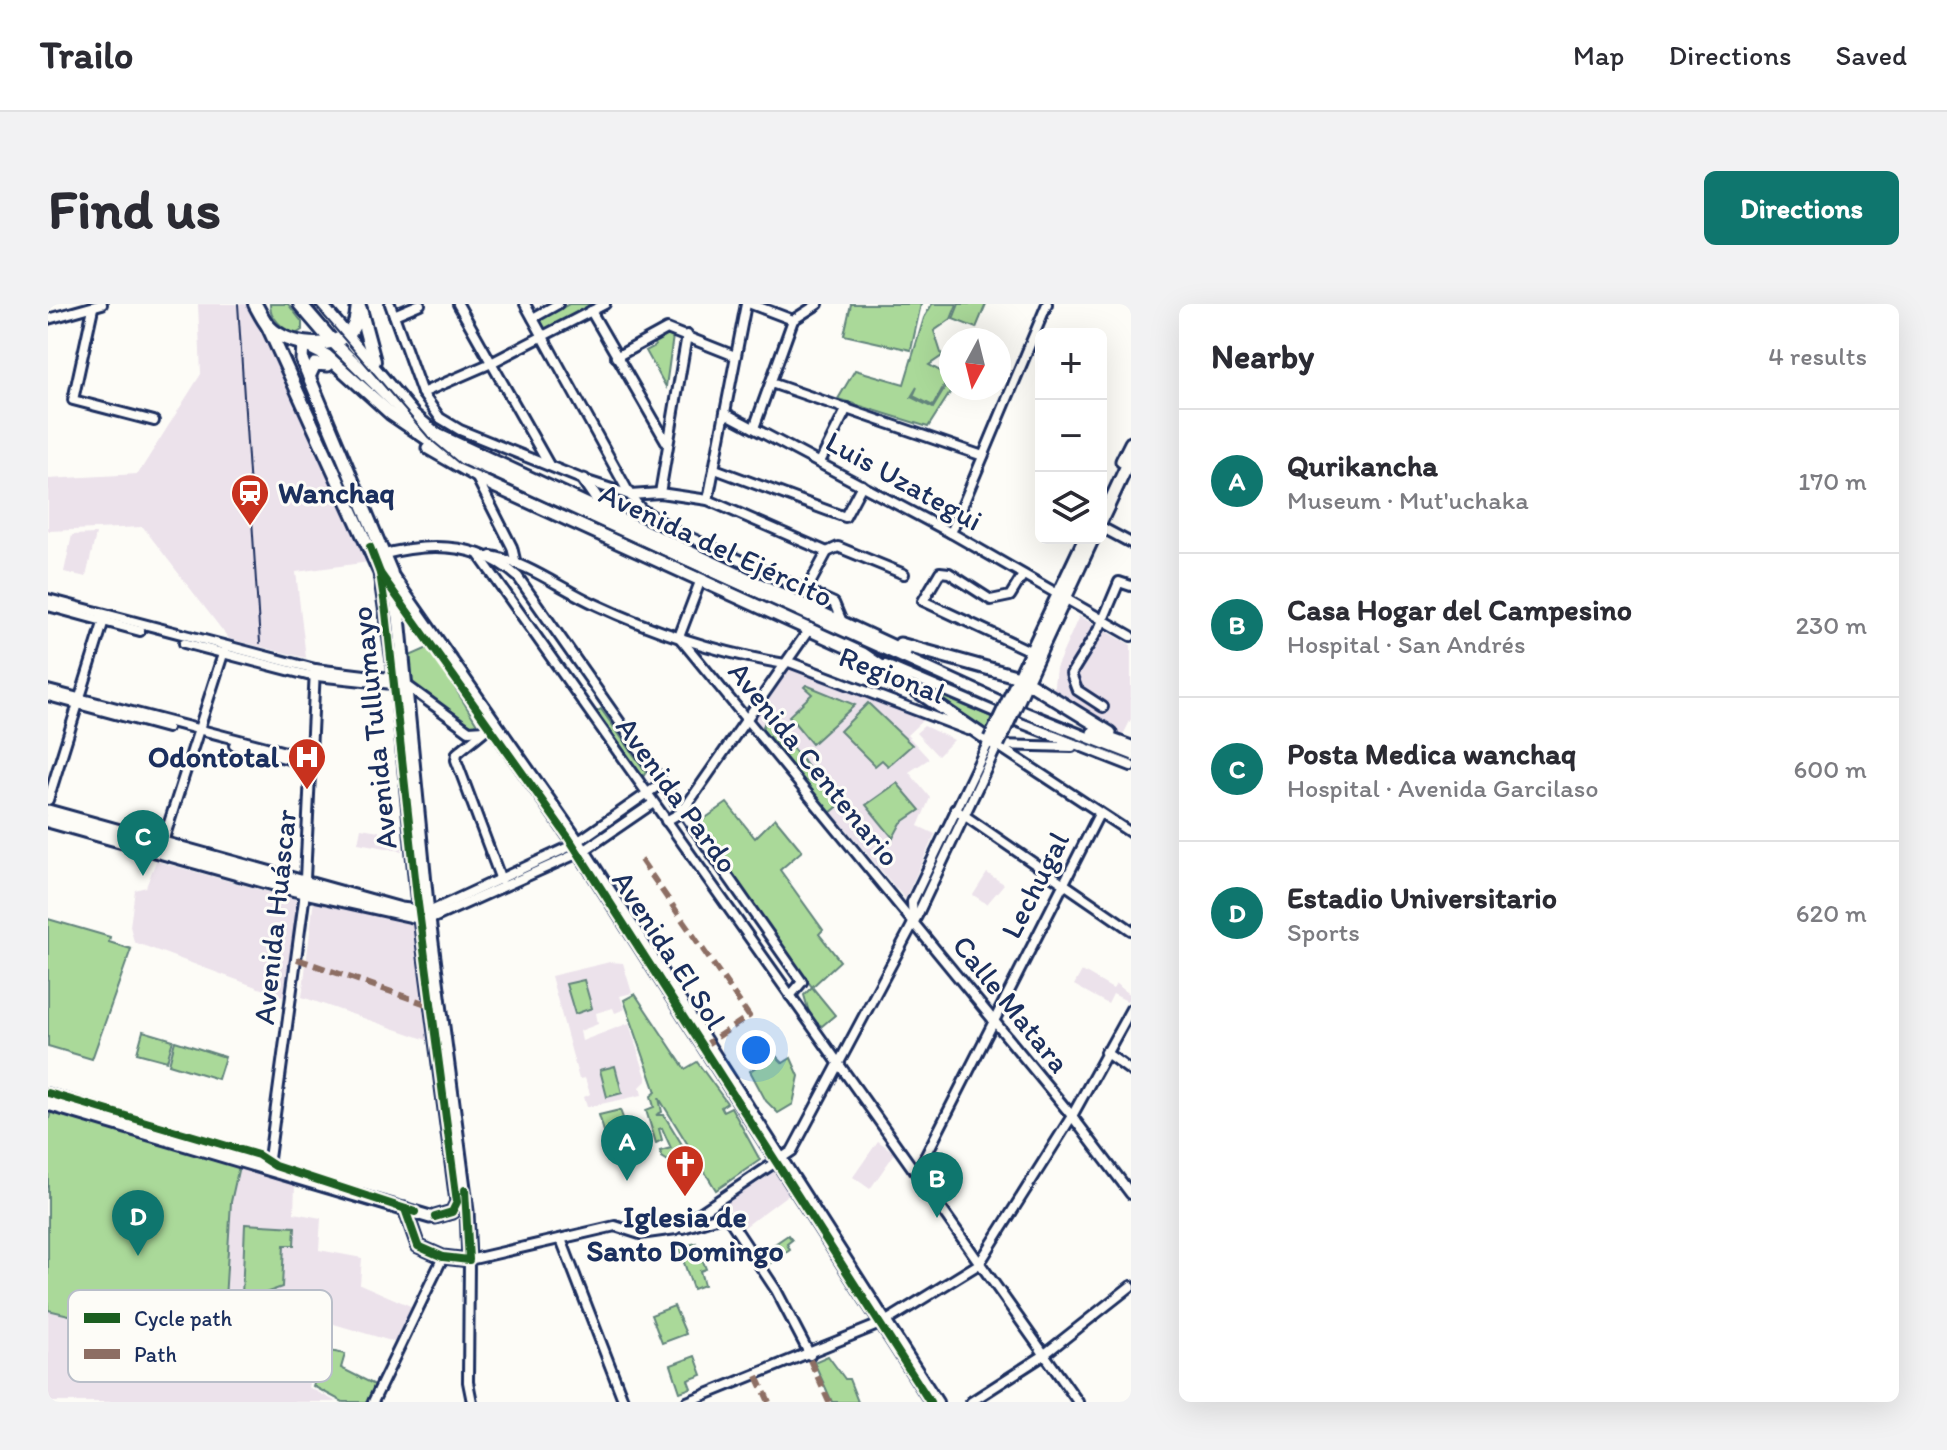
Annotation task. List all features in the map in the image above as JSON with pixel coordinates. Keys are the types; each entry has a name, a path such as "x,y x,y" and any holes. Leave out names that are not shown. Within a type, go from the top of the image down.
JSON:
{"highway":[{"name":"Avenida Tullumayo","path":"256,304 266,323"},
{"path":"262,304 266,323 302,345 331,340 347,333 357,319 359,304"},
{"name":"Avenida del Ejército","path":"300,304 331,340"},
{"path":"320,304 413,415 439,437"},
{"path":"359,304 364,333 381,374"},
{"path":"302,345 310,331 311,320"}],"main road":[{"name":"Avenida Tullumayo","path":"266,323 379,556"},
{"path":"321,352 331,340"},
{"name":"Avenida del Ejército","path":"331,340 403,414 439,437 988,691 1038,713 1131,746"},
{"name":"Avenida Tullumayo","path":"302,345 309,377 394,590 399,617 399,683"},
{"name":"Avenida del Ejército","path":"302,345 321,352 381,405 435,444 863,654"},
{"name":"Avenida del Ejército","path":"321,352 328,365 382,417 477,478 1131,756"},
{"path":"309,377 315,364 328,365"},
{"path":"359,395 381,405"},
{"path":"1107,510 1129,457 1131,443"},
{"path":"1107,495 1129,457"},
{"path":"584,480 588,490 622,521"},
{"path":"1021,683 1030,651 1062,597 1083,544"},
{"path":"863,654 991,741 1090,544"},
{"name":"Avenida Tullumayo","path":"385,573 457,1202 452,1212 432,1217"},
{"path":"399,617 403,612 412,615"},
{"path":"873,637 1021,683 1131,746"},
{"path":"48,811 160,848"},
{"path":"48,821 305,888 425,915"},
{"name":"Avenida Tullumayo","path":"425,915 474,1259"},
{"path":"48,1095 114,1119 405,1209 468,1225"},
{"path":"48,1104 114,1119"},
{"path":"405,1209 418,1246 443,1257 474,1259"},
{"path":"412,1230 419,1221 432,1217"}],"street":[{"path":"64,316 65,304"},
{"path":"390,304 422,393 440,418 460,430 584,480 630,495 660,493 708,500 827,552 843,547 904,574"},
{"path":"394,315 420,304"},
{"path":"458,304 549,466"},
{"path":"525,304 630,495 641,509 676,531 834,603 842,622"},
{"path":"533,318 558,304"},
{"path":"422,393 489,364 605,304"},
{"path":"708,500 748,304 793,320"},
{"path":"754,428 793,320 818,304"},
{"path":"951,533 1047,304"},
{"path":"48,319 98,306"},
{"path":"98,306 73,400 154,421"},
{"path":"591,311 667,444"},
{"path":"616,357 667,329 735,356"},
{"path":"660,493 687,335"},
{"path":"771,383 983,456"},
{"path":"820,462 847,408"},
{"name":"Luis Uzategui","path":"725,413 951,533 1131,636"},
{"path":"715,469 845,517 862,485"},
{"path":"477,478 519,563"},
{"path":"1107,528 1131,543"},
{"name":"Avenida Pardo","path":"379,556 438,545 478,554 514,573 802,982 790,996"},
{"path":"806,591 827,552"},
{"path":"478,554 519,563"},
{"name":"Avenida Pardo","path":"478,554 1078,1402"},
{"path":"514,573 519,563"},
{"name":"Regional","path":"519,563 577,597 679,637 746,659 787,663 991,741"},
{"path":"1023,575 1010,596 991,600 949,573 940,572 923,601 1030,651"},
{"name":"Avenida El Sol","path":"385,573 490,726"},
{"path":"679,637 703,574 748,578"},
{"path":"1103,707 1077,690 1071,674 1103,620 1119,582 1131,586"},
{"name":"Avenida El Sol","path":"394,590 579,848 883,1323 930,1402"},
{"path":"513,602 517,592 529,592"},
{"path":"48,599 104,618"},
{"path":"48,606 314,673 399,683"},
{"path":"48,800 104,618"},
{"path":"666,821 682,812 810,628"},
{"name":"Avenida Centenario","path":"679,637 913,922"},
{"path":"160,848 224,650"},
{"name":"Avenida del Ejército","path":"863,654 1131,766"},
{"path":"314,673 366,675 399,683 469,731 490,726"},
{"name":"Avenida Huáscar","path":"270,1167 305,888 314,673"},
{"path":"48,693 312,762"},
{"path":"490,726 457,753 461,777 501,880"},
{"path":"469,731 469,742"},
{"path":"991,741 1087,750"},
{"path":"676,1229 793,1149 913,922 912,902 959,812 991,741"},
{"path":"991,741 1131,833"},
{"path":"425,915 579,848 662,783"},
{"path":"425,915 579,848 652,804"},
{"path":"959,812 1131,930"},
{"name":"Lechugal","path":"917,1173 995,1022 1062,881 1099,814"},
{"name":"Calle Matara","path":"913,922 1072,1116 1131,1194"},
{"path":"687,1402 883,1323 979,1264 1072,1116 1131,1009"},
{"path":"1105,1052 1131,1071"},
{"path":"474,1259 615,1226 640,1234 676,1229 722,1216 729,1219 776,1290 810,1355"},
{"path":"561,1239 624,1402"},
{"path":"373,1402 443,1257"},
{"name":"Avenida Tullumayo","path":"472,1402 468,1382 474,1259"},
{"path":"971,1402 1044,1354 1131,1286"},
{"name":"Avenida El Sol","path":"883,1323 938,1402"}],"shaded area":[{"path":"198,304 248,304 300,405 304,406 369,562 296,572 306,658 229,639 143,527 48,531 48,479 138,474 201,374"},
{"path":"96,534 86,577 64,572 72,535"},
{"path":"1079,616 1131,645 1131,719 1122,737 1053,693 1056,668"},
{"path":"790,667 924,719 907,735 929,759 909,772 930,798 918,826 935,834 905,899 762,729 756,717"},
{"path":"924,726 954,740 938,756 916,733"},
{"path":"361,828 379,831 378,842 402,847 402,851 358,843"},
{"path":"156,861 298,900 286,998 134,942 130,926 135,890 146,887"},
{"path":"987,873 1004,884 987,904 973,895"},
{"path":"314,899 416,925 433,1042 302,997"},
{"path":"610,962 623,963 632,993 620,996 625,1009 615,1013 613,1008 596,1013 598,1024 580,1031 582,1041 629,1023 647,1080 640,1087 642,1095 587,1107 584,1097 590,1094 585,1078 579,1079 551,976"},
{"path":"1082,971 1113,989 1116,984 1131,995 1127,1001 1113,994 1108,1004 1074,985"},
{"path":"878,1141 895,1153 870,1189 853,1177"},
{"path":"239,1166 295,1185 294,1213 321,1218 319,1250 362,1258 360,1284 415,1308 398,1343 332,1323 332,1290 195,1290 231,1202"},
{"path":"775,1171 790,1193 742,1229 724,1200 749,1181 753,1186"},
{"path":"48,1310 68,1315 68,1382 309,1382 308,1387 337,1402 48,1402"}],"green space":[{"path":"270,304 288,304 302,322 302,330 296,334 282,327 272,314"},
{"path":"569,304 595,304 546,331 540,320"},
{"path":"851,304 921,304 911,350 844,335"},
{"path":"932,304 957,304 951,319 934,331 939,358 929,365 939,370 939,395 933,406 913,396 917,387 911,397 933,408 939,398 945,400 928,427 838,399 855,370 904,384 924,318"},
{"path":"959,304 986,304 976,328 953,319"},
{"path":"661,334 673,336 666,387 646,351 655,346 652,339"},
{"path":"430,647 480,729 471,729 408,681 405,658"},
{"path":"806,685 855,705 812,744 789,716 812,694 804,687"},
{"path":"929,691 994,718 986,729"},
{"path":"868,703 912,745 888,766 882,760 875,766 840,731"},
{"path":"601,709 646,772 643,777 596,712"},
{"path":"767,717 833,797 836,795 842,803 830,813 762,729"},
{"path":"897,783 920,810 901,823 893,838 866,805"},
{"path":"727,803 755,838 775,818 802,851 780,870 823,930 819,934 840,961 812,987 697,824"},
{"path":"48,919 110,937 109,942 131,949 92,1059 48,1046"},
{"path":"584,980 592,1008 575,1014 566,984"},
{"path":"812,987 835,1015 822,1026 811,1019 804,995"},
{"path":"635,994 685,1069 697,1062 727,1103 721,1107 723,1111 731,1107 760,1160 716,1190 659,1098 662,1112 656,1115 664,1115 697,1169 691,1170 689,1164 678,1167 662,1157 660,1151 671,1148 662,1128 659,1129 662,1140 656,1143 646,1110 654,1107 651,1096 656,1092 624,1000"},
{"path":"143,1031 173,1040 167,1061 137,1053"},
{"path":"175,1041 225,1057 218,1079 169,1064"},
{"path":"773,1053 783,1063 791,1058 799,1076 793,1104 778,1113 766,1101 750,1071 756,1067 752,1061"},
{"path":"615,1066 622,1093 607,1097 600,1070"},
{"path":"52,1108 239,1166 231,1202 226,1290 68,1290 68,1315 48,1310 48,1122"},
{"path":"620,1110 628,1131 606,1138 599,1115"},
{"path":"245,1224 295,1227 294,1245 284,1245 282,1287 242,1290"},
{"path":"788,1235 792,1240 787,1244 790,1250 768,1265 760,1254"},
{"path":"696,1243 706,1269 700,1271 704,1285 693,1289 679,1248"},
{"path":"674,1306 686,1334 662,1343 651,1315"},
{"path":"332,1351 345,1354 341,1368 377,1386 370,1402 343,1402 313,1386 314,1382 332,1382"},
{"path":"695,1356 702,1375 688,1380 691,1388 680,1392 671,1365"},
{"path":"828,1356 845,1379 849,1379 858,1402 832,1402 814,1362"}],"railway":[{"path":"238,304 260,643"},
{"path":"314,304 429,438 460,464 1023,718 1131,760"}],"marked path":[{"path":"641,860 749,1016 702,1047"},
{"path":"297,959 432,1006"},
{"path":"810,1360 829,1402"},
{"path":"757,1376 769,1402"}],"cycle path":[{"path":"370,547 380,573 386,612 417,896 457,1202 452,1212 435,1217"},
{"path":"380,573 568,837 930,1402"},
{"path":"48,1093 258,1155 275,1166 415,1212"},
{"path":"405,1209 418,1246 443,1257 469,1260 465,1190"}],"place":[{"name":"Wanchaq","path":"250,527"},
{"name":"Odontotal","path":"307,791"},
{"name":"Posta Medica wanchaq","path":"143,876"},
{"name":"Qurikancha","path":"627,1181"},
{"name":"Iglesia de Santo Domingo","path":"685,1198"},
{"name":"Casa Hogar del Campesino","path":"937,1218"},
{"name":"Estadio Universitario","path":"138,1256"}]}
